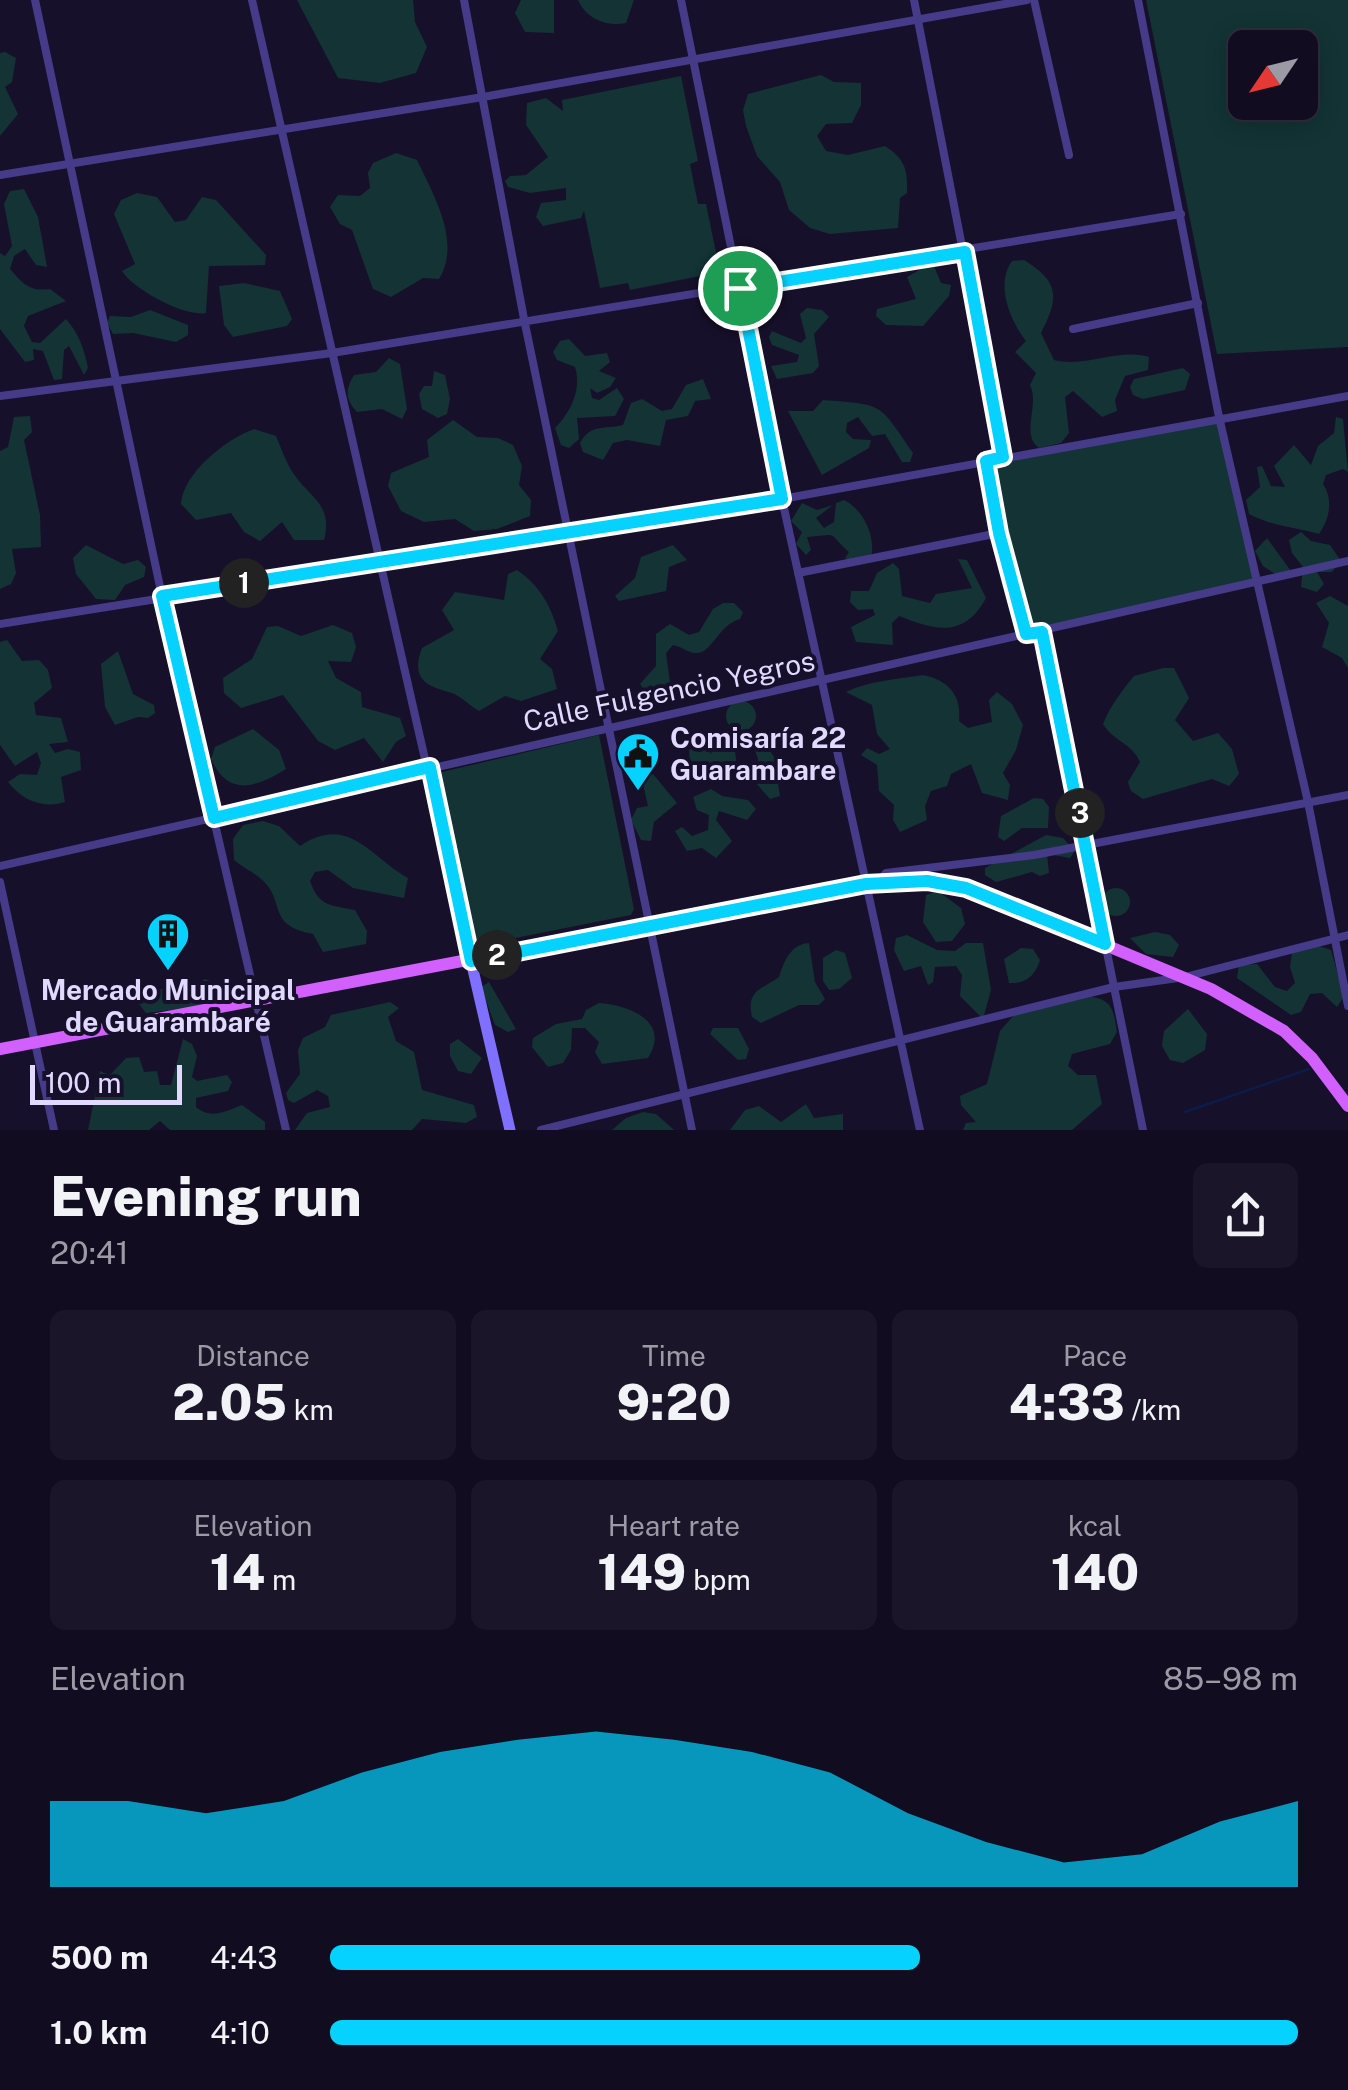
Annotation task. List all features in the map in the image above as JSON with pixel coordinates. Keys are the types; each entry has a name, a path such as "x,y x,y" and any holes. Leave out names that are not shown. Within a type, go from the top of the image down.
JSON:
{"main road":[{"path":"0,1049 872,883 927,881 966,888 1185,977 1248,1007 1312,1058 1348,1106"},
{"path":"471,961 510,1130"}],"street":[{"path":"35,0 162,596 286,1130"},
{"path":"252,0 379,562 430,767 471,961"},
{"path":"464,0 524,319 612,727 648,926 692,1130"},
{"path":"681,0 782,499 872,883 920,1130"},
{"path":"914,0 1003,457"},
{"path":"0,174 483,97 1030,0 1069,155"},
{"path":"1138,0 1219,418 1254,583 1308,802 1348,1006"},
{"path":"0,396 114,378 332,353 1182,214"},
{"path":"1073,329 1198,303"},
{"path":"0,624 782,499 1348,396"},
{"path":"986,461 999,533 1026,634"},
{"path":"798,573 999,533"},
{"name":"Calle Fulgencio Yegros","path":"0,866 1348,560"},
{"path":"1042,632 1143,1130"},
{"path":"872,883 886,873 1086,844 1348,795"},
{"path":"0,882 54,1130"},
{"path":"541,1130 1114,987 1185,977 1348,934"}],"green space":[{"path":"297,0 413,0 415,22 427,47 416,73 380,83 338,78"},
{"path":"521,0 554,0 554,33 525,32 515,13"},
{"path":"578,0 634,0 626,23 619,24 592,17"},
{"path":"1146,0 1348,0 1348,347 1217,354"},
{"path":"0,53 16,58 12,82 5,87 18,114 0,136"},
{"path":"821,75 834,82 861,83 861,105 852,123 826,124 817,136 826,151 848,155 885,146 904,166 907,193 900,198 898,228 830,234 810,228 789,210 780,182 757,156 743,110 748,94"},
{"path":"681,76 698,161 690,164 698,204 706,204 720,272 630,290 628,283 600,288 584,211 581,218 543,226 536,217 541,203 566,200 566,188 530,193 508,187 505,181 510,176 526,175 548,157 526,125 527,103 546,98 563,111 562,100"},
{"path":"396,153 417,160 443,218 448,250 439,279 423,278 391,297 373,289 352,230 340,224 330,207 338,195 360,196 370,188 368,173 373,163"},
{"path":"24,189 38,217 47,267 36,265 25,249 14,256 10,269 27,286 50,289 66,301 28,316 24,326 32,342 40,343 66,319 83,348 88,368 84,375 69,346 64,350 62,379 54,380 43,351 33,349 34,360 25,362 0,329 0,253 5,256 12,246 4,204 10,191"},
{"path":"137,193 157,197 175,222 186,220 202,197 216,200 266,255 265,265 209,266 206,313 185,311 160,300 122,271 135,264 114,214 121,200"},
{"path":"1024,260 1044,276 1053,292 1051,310 1041,333 1054,360 1149,357 1148,370 1125,376 1115,400 1117,411 1102,417 1073,391 1065,397 1069,433 1061,443 1039,448 1030,427 1030,385 1036,373 1015,352 1026,341 1010,313 1005,291 1012,261"},
{"path":"926,266 934,266 941,283 951,285 949,296 923,326 886,325 876,316 877,309 916,299 907,277"},
{"path":"244,283 280,291 292,319 287,326 233,337 224,325 219,286"},
{"path":"807,308 822,310 829,317 814,334 819,366 813,373 777,379 771,366 797,362 799,355 772,345 769,337 772,331 801,343 806,338 800,314"},
{"path":"150,310 188,325 188,335 176,342 133,333 113,334 107,323 110,316 131,317"},
{"path":"569,339 585,356 607,353 610,362 599,371 616,378 610,387 597,393 590,388 592,398 599,400 617,388 624,399 615,416 577,418 579,439 569,448 561,445 555,428 574,400 577,375 575,367 557,360 553,352 560,341"},
{"path":"389,358 400,364 407,409 402,419 382,409 357,412 348,394 354,375 376,372"},
{"path":"1183,368 1190,374 1185,390 1143,399 1133,395 1130,387 1134,379"},
{"path":"434,371 445,375 450,399 447,414 438,418 422,409 419,394 424,386 432,386"},
{"path":"703,379 711,399 695,401 688,416 666,420 660,446 627,440 613,443 603,460 583,452 580,443 584,437 593,430 623,425 631,403 642,399 662,411 672,409 686,385"},
{"path":"823,400 878,409 913,453 910,462 902,462 885,434 872,436 858,417 847,423 846,432 853,439 871,440 869,448 822,475 788,411 813,411"},
{"path":"30,416 32,432 24,440 40,515 41,547 12,549 16,573 11,584 0,589 0,451 8,447 14,417"},
{"path":"1219,417 1254,583 1025,631 986,461"},
{"path":"1336,417 1343,419 1348,472 1343,469 1326,475 1323,484 1329,510 1319,534 1249,514 1246,500 1260,487 1257,467 1262,466 1271,486 1285,487 1274,466 1294,445 1311,465 1318,446 1334,433"},
{"path":"453,420 477,437 498,438 513,445 522,466 519,485 531,500 530,516 497,529 474,531 455,519 424,522 401,511 388,486 391,473 429,457 427,440"},
{"path":"254,429 276,436 293,473 319,503 325,518 324,540 294,540 282,522 260,541 244,532 231,513 196,520 181,504 198,469 231,441"},
{"path":"844,500 867,525 872,543 870,561 852,564 845,558 849,552 829,535 807,537 811,550 806,555 796,544 802,532 791,521 802,503 817,510 833,505 816,518 824,528 834,522 836,503"},
{"path":"1301,532 1311,541 1330,545 1341,561 1332,572 1317,572 1324,584 1317,592 1301,587 1303,567 1292,553 1289,540"},
{"path":"1267,538 1291,571 1278,576 1263,566 1255,551"},
{"path":"86,545 123,564 138,560 146,567 144,577 125,585 115,600 96,599 76,574 73,558"},
{"path":"673,545 687,560 669,567 666,591 619,601 615,596 635,578 641,557"},
{"path":"958,559 967,560 986,598 968,620 947,628 899,616 892,623 893,645 856,642 851,627 875,615 873,609 858,610 850,602 851,591 869,591 877,573 893,563 899,569 902,596 930,603 936,594 972,588"},
{"path":"517,570 538,589 555,621 558,631 540,659 552,669 557,689 521,701 505,696 479,711 455,694 423,680 419,659 422,648 454,630 442,610 455,592 504,600 508,574"},
{"path":"1330,596 1348,606 1348,668 1342,658 1322,647 1329,623 1316,603"},
{"path":"723,603 734,603 743,612 740,619 726,627 702,652 693,653 673,645 666,653 671,690 649,697 640,684 656,666 656,634 670,624 689,635 699,632 713,609"},
{"path":"333,625 352,633 356,647 351,662 328,661 336,678 361,692 362,707 400,718 406,736 396,742 383,762 364,738 335,750 318,741 283,695 241,708 224,693 223,678 252,659 267,627 278,626 301,636"},
{"path":"7,640 22,661 39,660 48,670 52,688 34,703 36,715 61,718 68,742 49,744 55,753 68,749 80,752 81,770 61,777 65,802 33,801 8,782 20,774 37,775 41,763 37,752 15,766 0,745 0,642"},
{"path":"118,651 133,694 154,705 155,713 115,725 105,707 101,664"},
{"path":"1174,668 1189,698 1175,720 1193,741 1218,733 1232,749 1239,774 1229,786 1212,779 1143,799 1131,791 1128,782 1140,762 1103,724 1134,676"},
{"path":"923,675 951,690 956,696 959,721 968,728 992,722 989,700 997,692 1012,704 1023,725 1016,750 1003,773 1010,785 1008,800 982,793 971,764 951,774 947,786 931,791 925,806 927,820 900,832 893,820 894,805 879,791 877,765 861,755 867,748 879,754 890,749 877,734 872,705 846,692"},
{"path":"741,701 752,705 756,716 752,727 741,731 730,727 726,716 730,705"},
{"path":"253,729 279,750 286,769 264,781 234,784 211,759 215,747"},
{"path":"599,735 634,909 631,915 480,945 465,929 436,781 442,772"},
{"path":"727,739 735,751 738,777 706,779 690,765 689,750 701,741 711,754 714,741"},
{"path":"763,741 774,757 780,796 770,799 755,782 758,759 753,744"},
{"path":"653,774 677,803 654,822 651,841 641,840 631,820 637,808 648,806 642,780"},
{"path":"711,789 722,796 748,800 756,809 747,820 719,811 716,820 732,841 716,858 702,848 687,851 675,831 682,827 692,836 708,830 709,815 697,810 693,797"},
{"path":"1034,798 1043,799 1049,807 1048,828 1022,828 1004,841 998,837 1001,816"},
{"path":"263,821 279,826 300,846 332,834 358,842 408,878 404,898 353,888 328,870 315,872 310,881 317,896 327,903 355,910 367,931 366,944 323,952 313,934 288,925 282,918 269,887 234,860 233,839 243,825"},
{"path":"1046,835 1063,838 1075,851 1070,858 1047,854 1049,873 1040,876 1032,872 996,882 985,875 985,868"},
{"path":"1116,888 1126,892 1130,902 1126,912 1116,916 1106,912 1102,902 1106,892"},
{"path":"938,891 961,908 965,924 952,941 936,942 923,922 926,895"},
{"path":"1155,932 1170,935 1179,945 1173,957 1146,954 1130,938"},
{"path":"907,935 937,950 955,951 966,943 983,943 991,990 983,1019 960,996 962,975 956,966 935,967 933,982 928,985 921,966 904,971 894,950 896,938"},
{"path":"809,943 815,982 825,999 819,1005 799,1005 761,1023 752,1017 753,996 779,977 793,950"},
{"path":"1319,946 1331,950 1344,996 1337,1007 1322,993 1310,994 1301,1012 1291,1015 1237,978 1239,965 1257,964 1275,987 1287,991 1295,983 1290,967 1292,953"},
{"path":"1021,948 1033,949 1040,960 1029,978 1009,983 1004,959"},
{"path":"836,950 845,953 852,978 839,989 829,990 823,981 823,958"},
{"path":"205,979 213,982 218,993 199,1007 146,1013 136,1000 136,990 192,988"},
{"path":"489,982 516,1029 508,1032 495,1025 481,987"},
{"path":"1091,997 1108,1004 1117,1032 1110,1044 1072,1054 1068,1066 1078,1075 1096,1075 1102,1104 1072,1130 963,1130 966,1123 976,1122 961,1105 960,1096 987,1084 1000,1031 1014,1015"},
{"path":"390,1002 399,1008 388,1017 396,1041 414,1052 422,1090 474,1105 477,1117 466,1123 422,1119 412,1130 295,1130 307,1113 330,1107 328,1096 317,1090 294,1103 288,1100 286,1093 300,1074 298,1050 303,1038 325,1027 331,1015"},
{"path":"599,1003 623,1007 651,1025 654,1045 648,1058 602,1064 595,1052 599,1042 585,1028 572,1028 571,1050 563,1063 548,1067 532,1047 533,1038 556,1024 582,1019 586,1010"},
{"path":"1188,1009 1207,1034 1205,1050 1183,1063 1170,1060 1162,1046 1164,1031"},
{"path":"713,1028 738,1028 749,1049 746,1059 738,1060 710,1034"},
{"path":"183,1039 192,1044 197,1056 192,1077 197,1081 227,1075 232,1082 228,1091 196,1098 196,1107 213,1114 242,1105 265,1122 265,1130 170,1130 160,1121 149,1130 88,1130 100,1071 110,1075 126,1058 139,1057 144,1072 157,1071 160,1085 171,1085"},
{"path":"458,1039 482,1058 471,1074 458,1071 450,1056 450,1044"},
{"path":"806,1104 814,1118 843,1114 843,1130 730,1130 745,1110 759,1106 781,1122"},
{"path":"643,1112 656,1114 674,1130 612,1130 626,1118"}],"waterway":[{"path":"1185,1112 1309,1069"}],"place":[{"name":"Comisaría 22 Guarambare","path":"638,792"},
{"name":"Mercado Municipal de Guarambaré","path":"168,972"}],"route":[{"path":"965,252 1003,457 986,461 999,533 1026,634 1042,632 1105,944 1007,902 966,888 927,881 866,884 471,961 430,767 214,818 162,596 782,499 740,288 965,252"}]}
